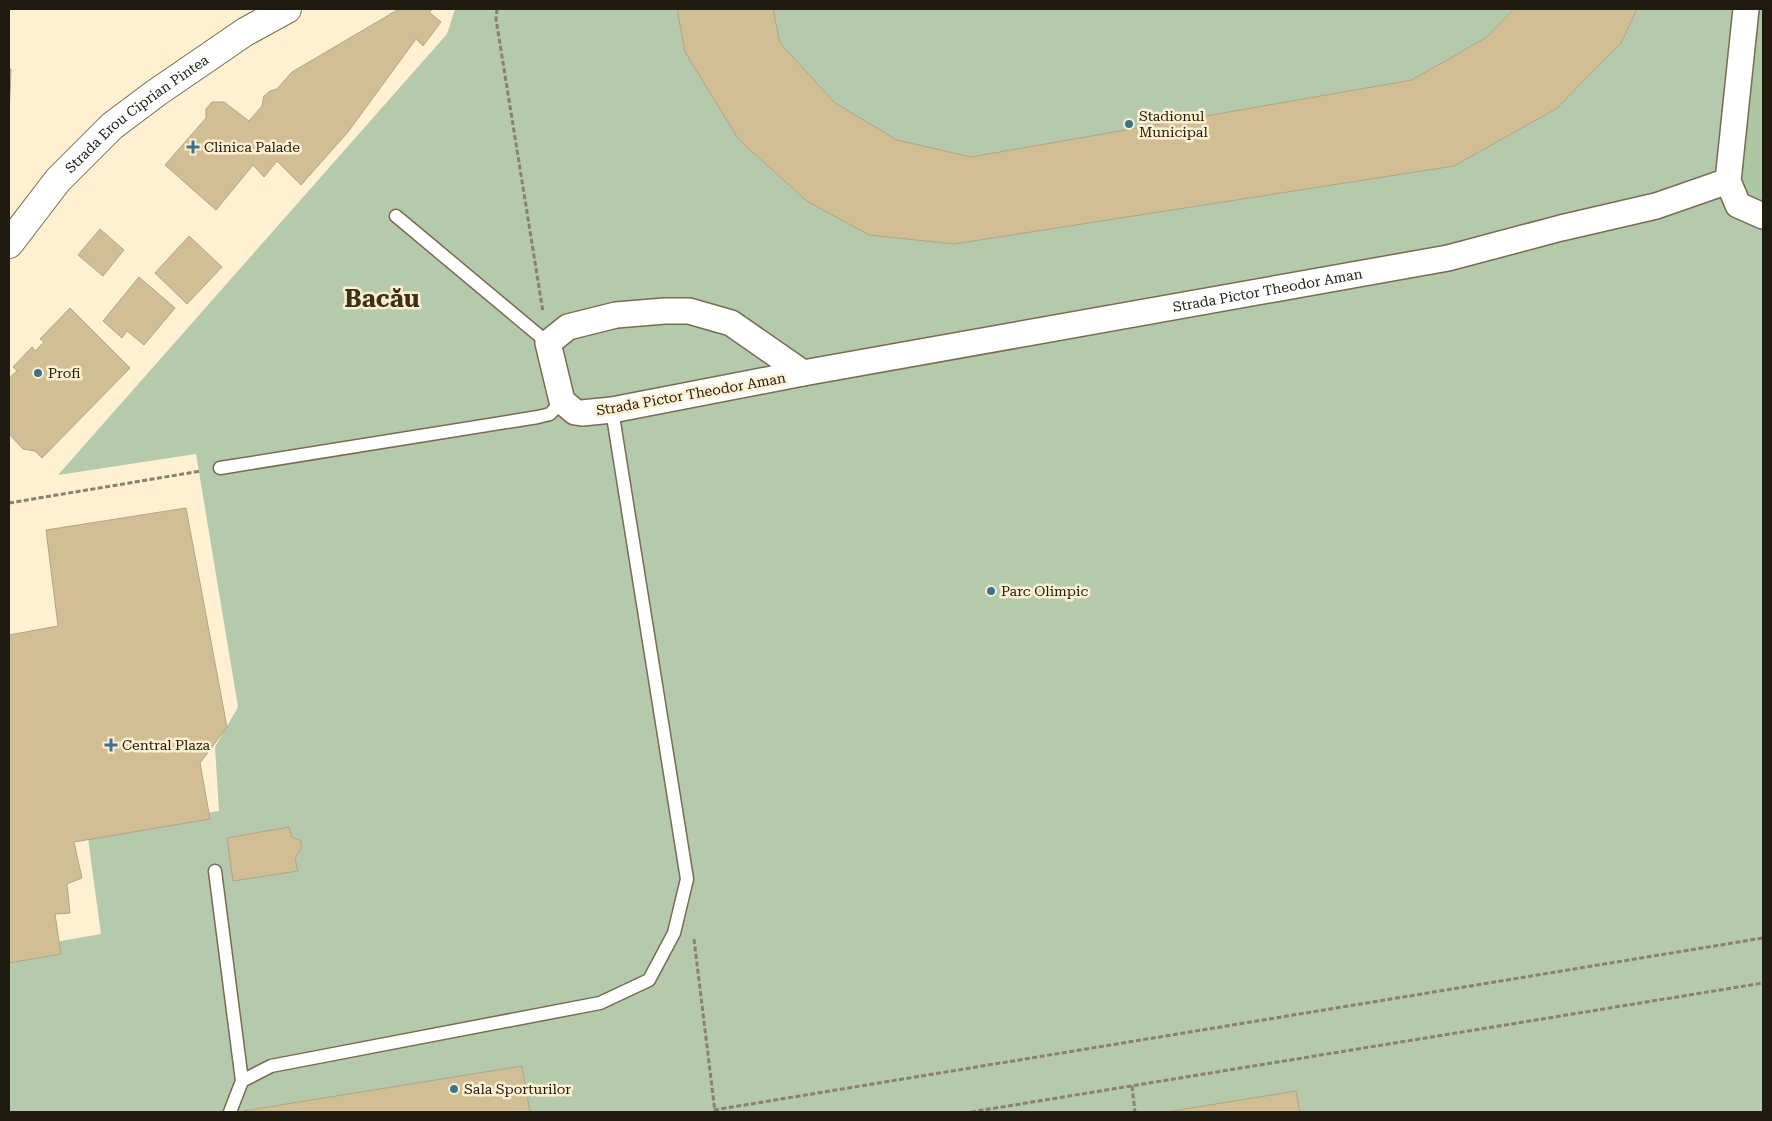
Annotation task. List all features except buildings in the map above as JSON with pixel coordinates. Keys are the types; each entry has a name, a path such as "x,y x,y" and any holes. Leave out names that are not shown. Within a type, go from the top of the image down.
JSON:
{"street":[{"name":"Strada Erou Ciprian Pintea","path":"9,244 58,180 112,126 156,93 238,37 286,9"},
{"path":"1746,9 1728,182 1738,205 1763,216"},
{"name":"Strada Pictor Theodor Aman","path":"562,401 575,412 612,410 803,373 1448,258 1656,206 1728,182"},
{"name":"Strada Pictor Theodor Aman","path":"548,343 568,327 616,315 665,310 689,311 731,323 803,373"},
{"path":"548,343 562,401"}],"lane":[{"path":"396,216 548,343"},
{"path":"220,468 538,418 550,414 562,401"},
{"path":"242,1081 271,1066 600,1003 649,980 674,933 687,879 612,410"},
{"path":"215,871 242,1081 230,1112"}],"path":[{"path":"497,9 496,19 548,343"},
{"path":"9,502 220,468"},
{"path":"694,937 715,1111 1763,938"},
{"path":"971,1112 1763,983"},
{"path":"1132,1086 1135,1112"}],"green space":[{"name":"Parc Olimpic","path":"455,9 1763,9 1763,1112 9,1112 9,950 101,934 87,831 219,811 215,747 238,707 196,454 58,475 447,34"},
{"path":"1746,9 1763,9 1763,210 1734,197"}],"place":[{"name":"Stadionul Municipal","path":"1129,124"},
{"name":"Clinica Palade","path":"193,147"},
{"name":"Profi","path":"38,373"},
{"name":"Parc Olimpic","path":"991,591"},
{"name":"Central Plaza","path":"111,745"},
{"name":"Sala Sporturilor","path":"454,1089"}],"district":[{"name":"Bacău","path":"382,299"}]}
